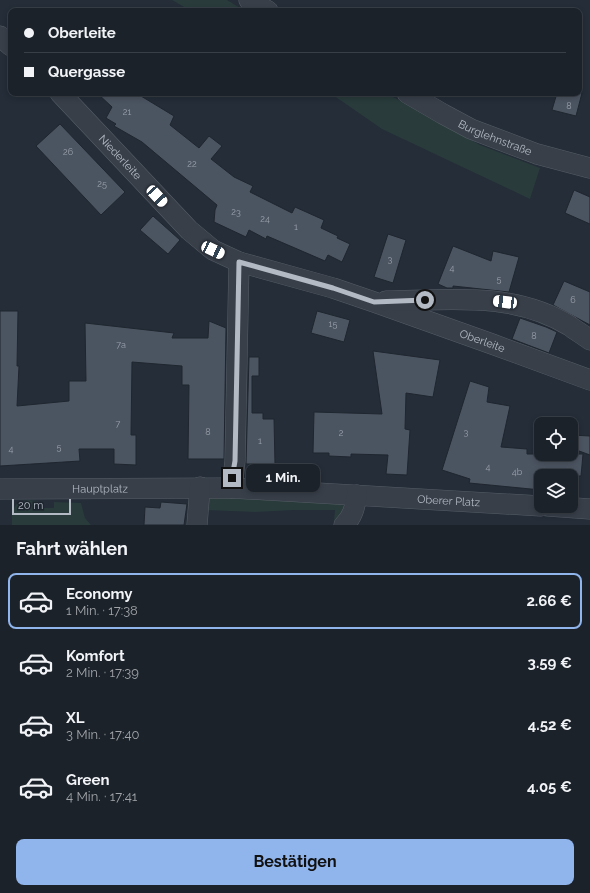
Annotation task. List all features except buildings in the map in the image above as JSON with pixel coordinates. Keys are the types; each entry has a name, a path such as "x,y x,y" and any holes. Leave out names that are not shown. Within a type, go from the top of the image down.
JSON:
{"street":[{"path":"249,0 263,8"},
{"path":"0,36 8,43"},
{"name":"Niederleite","path":"63,96 189,230 213,250 239,262"},
{"name":"Burglehnstraße","path":"412,96 470,129 537,154 590,168"},
{"path":"232,488 235,461 239,262"},
{"name":"Oberleite","path":"239,262 333,288 590,380"},
{"name":"Oberleite","path":"374,302 474,299 505,302 531,308 555,317 590,340"},
{"path":"197,525 200,487"},
{"name":"Hauptplatz","path":"0,489 232,488"},
{"name":"Oberer Platz","path":"232,488 534,506"},
{"path":"344,525 352,513 357,495"},
{"path":"578,507 590,508"}],"shaded area":[{"path":"172,0 227,0 240,8 186,8"},
{"path":"334,96 391,96 480,145 540,168 530,199 382,129"},
{"path":"205,495 345,504 341,516 334,520 335,510 255,512 205,510"},
{"path":"29,500 38,501 38,508 54,508 54,502 81,503 85,518 91,525 12,525 12,512 17,503"}],"route":[{"path":"232,478 235,461 239,262 333,288 374,302 425,300"}]}
